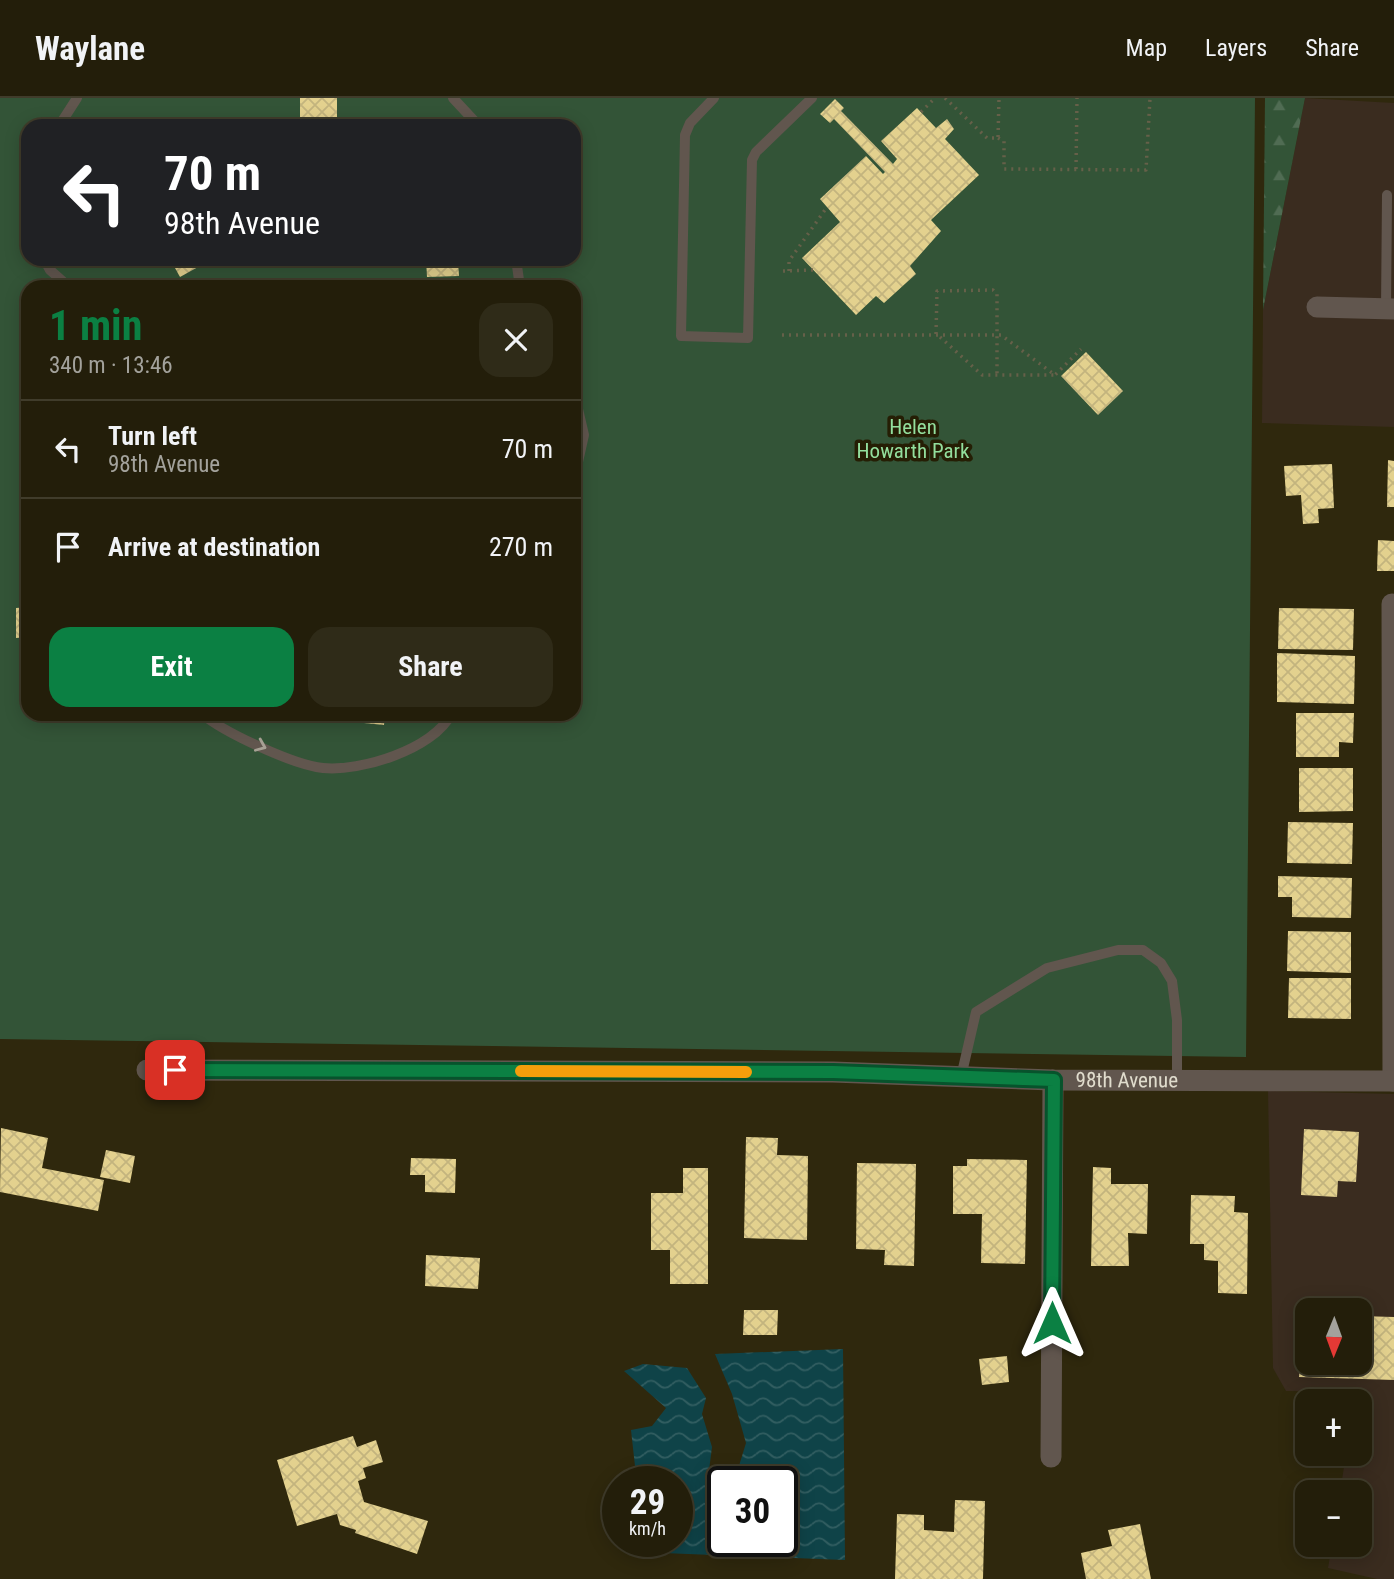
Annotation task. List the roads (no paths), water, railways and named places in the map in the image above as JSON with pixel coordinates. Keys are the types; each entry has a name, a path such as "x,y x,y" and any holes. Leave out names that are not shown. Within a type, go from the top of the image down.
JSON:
{"street":[{"path":"1317,307 1390,309"},
{"path":"1392,604 1394,1081"},
{"name":"98th Avenue","path":"147,1070 833,1072 1054,1080 1394,1081"},
{"path":"1051,1457 1054,1080"}],"lane":[{"path":"63,119 76,98"},
{"path":"453,98 472,119"},
{"path":"714,98 690,123 685,135 681,336 748,338 752,160 756,152 811,98"},
{"path":"1387,195 1390,309"},
{"path":"48,266 61,280"},
{"path":"581,422 584,435 581,448"},
{"path":"215,721 261,747 324,768 382,761 425,743 444,721"},
{"path":"961,1077 976,1012 1047,968 1118,950 1143,950 1161,963 1172,981 1177,1020 1177,1079"}],"water":[{"path":"843,1349 845,1560 767,1557 798,1557 798,1466 739,1466 746,1443 732,1394 715,1354"},
{"path":"643,1364 687,1368 706,1398 702,1414 712,1447 710,1466 707,1466 707,1555 693,1554 693,1466 635,1466 631,1430 652,1426 666,1408 624,1371"}],"park label":[{"name":"Helen Howarth Park","path":"913,439"}]}
